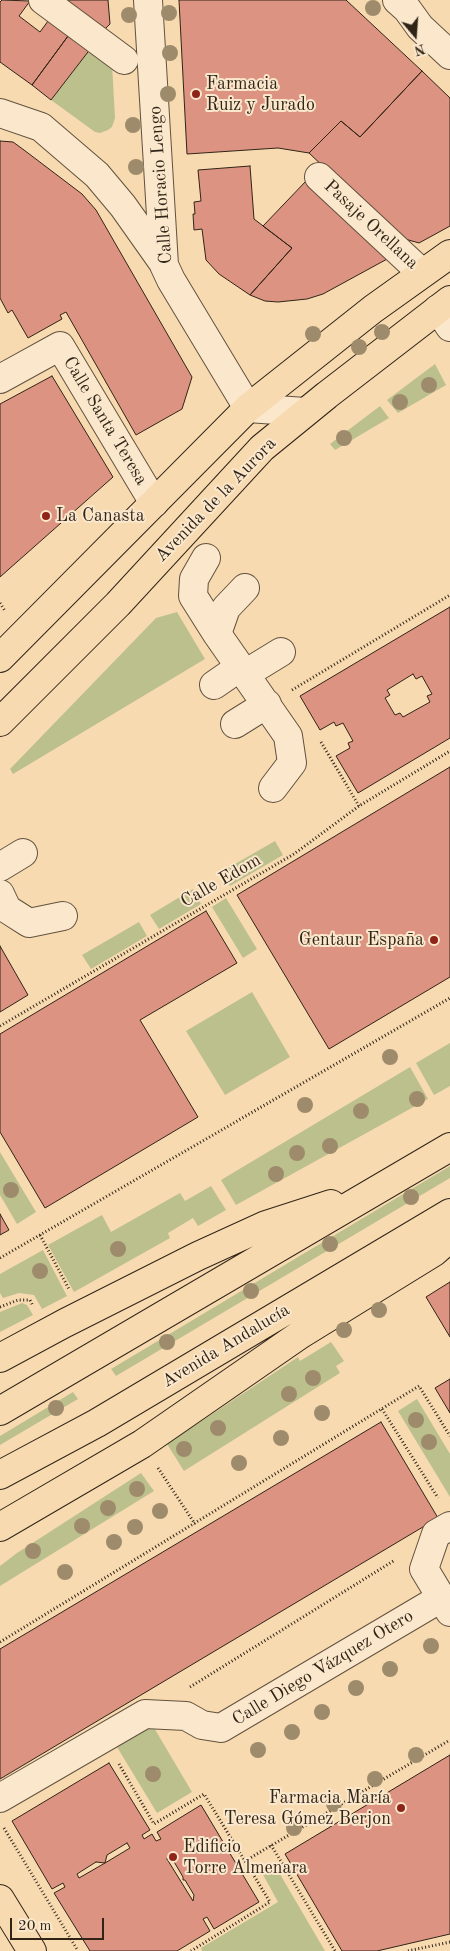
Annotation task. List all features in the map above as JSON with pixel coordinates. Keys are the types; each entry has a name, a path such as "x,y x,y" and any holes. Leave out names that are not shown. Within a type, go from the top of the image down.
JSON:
{"main road":[{"path":"0,658 83,572 248,408 396,292 450,254"},
{"path":"396,292 446,312"},
{"name":"Avenida de la Aurora","path":"0,722 118,604 262,448 305,412 446,312"},
{"path":"0,1410 450,1147"},
{"path":"0,1358 206,1252 266,1225 380,1189"},
{"name":"Avenida Andalucía","path":"0,1475 98,1422 450,1213"},
{"path":"0,1527 142,1444 301,1334 434,1252 450,1238"},
{"path":"0,1899 32,1951"}],"street":[{"path":"43,0 124,60"},
{"name":"Calle Horacio Lengo","path":"148,0 164,265 171,280 248,408"},
{"path":"397,0 407,9 420,27 450,55"},
{"path":"0,113 41,127 97,175 123,206 164,265"},
{"name":"Pasaje Orellana","path":"319,177 422,273"},
{"name":"Calle Santa Teresa","path":"0,379 60,346 154,502"},
{"path":"248,408 305,412"},
{"path":"206,558 194,579 193,596 242,671 288,736 292,763 273,788"},
{"path":"217,634 226,608 245,588"},
{"path":"214,685 281,652"},
{"path":"236,724 267,704"},
{"path":"0,867 23,853"},
{"path":"0,894 7,909 29,923 63,916"},
{"path":"443,1530 424,1569 446,1605"},
{"name":"Calle Diego Vázquez Otero","path":"0,1798 145,1714 186,1716 202,1725 221,1728 446,1605"}],"path":[{"path":"267,704 450,595"},
{"path":"320,740 359,806"},
{"name":"Calle Edom","path":"0,1026 294,854 359,806 450,751"},
{"path":"0,1258 450,998"},
{"path":"40,1235 72,1296"},
{"path":"0,1642 419,1386 450,1436"},
{"path":"382,1409 440,1501"},
{"path":"157,1467 195,1524"},
{"path":"187,1688 443,1530"},
{"path":"103,1738 154,1824 204,1794 270,1902 191,1951"},
{"path":"245,1861 450,1740"},
{"path":"0,1821 78,1951"},
{"path":"271,1845 335,1951"},
{"path":"408,1951 450,1942"}],"green space":[{"path":"91,48 112,63 115,118 112,127 100,133 95,132 51,100"},
{"path":"435,364 446,385 398,413 387,400"},
{"path":"380,406 389,418 335,450 330,444"},
{"path":"177,612 205,659 13,774 10,769 156,618"},
{"path":"275,841 283,855 230,886 221,872"},
{"path":"193,889 201,904 159,929 150,915"},
{"path":"226,898 257,949 243,958 212,907"},
{"path":"139,922 147,936 91,969 82,955"},
{"path":"252,992 290,1057 225,1095 186,1031"},
{"path":"450,1043 450,1086 434,1095 416,1063"},
{"path":"410,1067 428,1099 236,1205 221,1180"},
{"path":"0,1152 36,1212 17,1224 0,1195"},
{"path":"450,1166 450,1178 116,1376 111,1369"},
{"path":"211,1186 226,1210 198,1226 193,1218 168,1233 170,1238 74,1292 48,1245 102,1215 111,1232 180,1193 185,1201"},
{"path":"43,1250 67,1296 42,1309 34,1295 19,1293 3,1298 0,1293 0,1274"},
{"path":"22,1303 27,1305 33,1315 0,1332 0,1312"},
{"path":"331,1342 344,1361 336,1366 340,1373 184,1471 167,1444 298,1357 300,1361"},
{"path":"73,1392 78,1399 0,1445 0,1436"},
{"path":"417,1399 450,1454 450,1497 398,1411"},
{"path":"141,1473 154,1491 0,1586 0,1566"},
{"path":"153,1726 192,1792 157,1813 117,1747"},
{"path":"274,1864 325,1951 202,1951 201,1948 278,1902 261,1871"}],"building":[{"path":"2,0 30,1 19,16 40,32 51,17 71,32 32,85 0,62 0,2"},
{"path":"53,0 108,0 110,24 102,32"},
{"path":"179,0 346,0 422,71 360,137 341,121 309,153 278,148 187,154"},
{"path":"71,32 91,48 51,100 32,85"},
{"path":"422,71 450,98 450,226 419,243 398,237 309,153 341,121 360,137"},
{"path":"0,141 13,142 82,194 96,210 192,377 182,409 136,435 66,312 60,315 62,319 28,338 12,310 8,313 0,298"},
{"path":"250,166 254,219 292,248 250,295 219,274 206,260 202,229 194,230 193,214 195,214 194,202 201,201 198,170"},
{"path":"307,180 389,258 323,294 307,299 278,302 265,301 250,295 292,248 263,226"},
{"path":"52,376 113,477 0,577 0,404"},
{"path":"450,607 450,738 358,793 336,756 350,748 348,743 353,741 343,723 336,726 334,722 320,730 300,696","holes":["413,674 416,679 422,676 432,694 427,696 430,702 403,717 400,713 395,715 385,698 390,695 387,690"]},
{"path":"450,767 450,977 329,1049 237,895"},
{"path":"206,911 237,963 140,1020 198,1117 45,1208 0,1132 0,1034"},
{"path":"0,946 28,995 0,1012"},
{"path":"0,1214 9,1230 0,1235"},
{"path":"450,1282 450,1337 426,1297"},
{"path":"450,1379 450,1413 435,1388"},
{"path":"381,1422 438,1518 0,1779 0,1649"},
{"path":"450,1755 450,1934 377,1951 342,1951 285,1854"},
{"name":"Edificio Torre Almenara","path":"109,1763 150,1830 142,1835 144,1839 152,1834 156,1841 161,1839 157,1832 201,1805 259,1902 214,1929 207,1917 203,1919 210,1931 177,1951 90,1951 54,1893 65,1887 63,1883 52,1889 12,1821","holes":["127,1843 130,1848 105,1863 107,1855","167,1859 173,1860 183,1880 185,1880 194,1895 193,1901","96,1862 105,1863 79,1878 77,1874"]}],"place":[{"name":"Farmacia Ruiz y Jurado","path":"196,94"},
{"name":"La Canasta","path":"46,516"},
{"name":"Gentaur España","path":"434,940"},
{"name":"Farmacia María Teresa Gómez Berjon","path":"401,1808"},
{"name":"Edificio Torre Almenara","path":"173,1857"}]}
